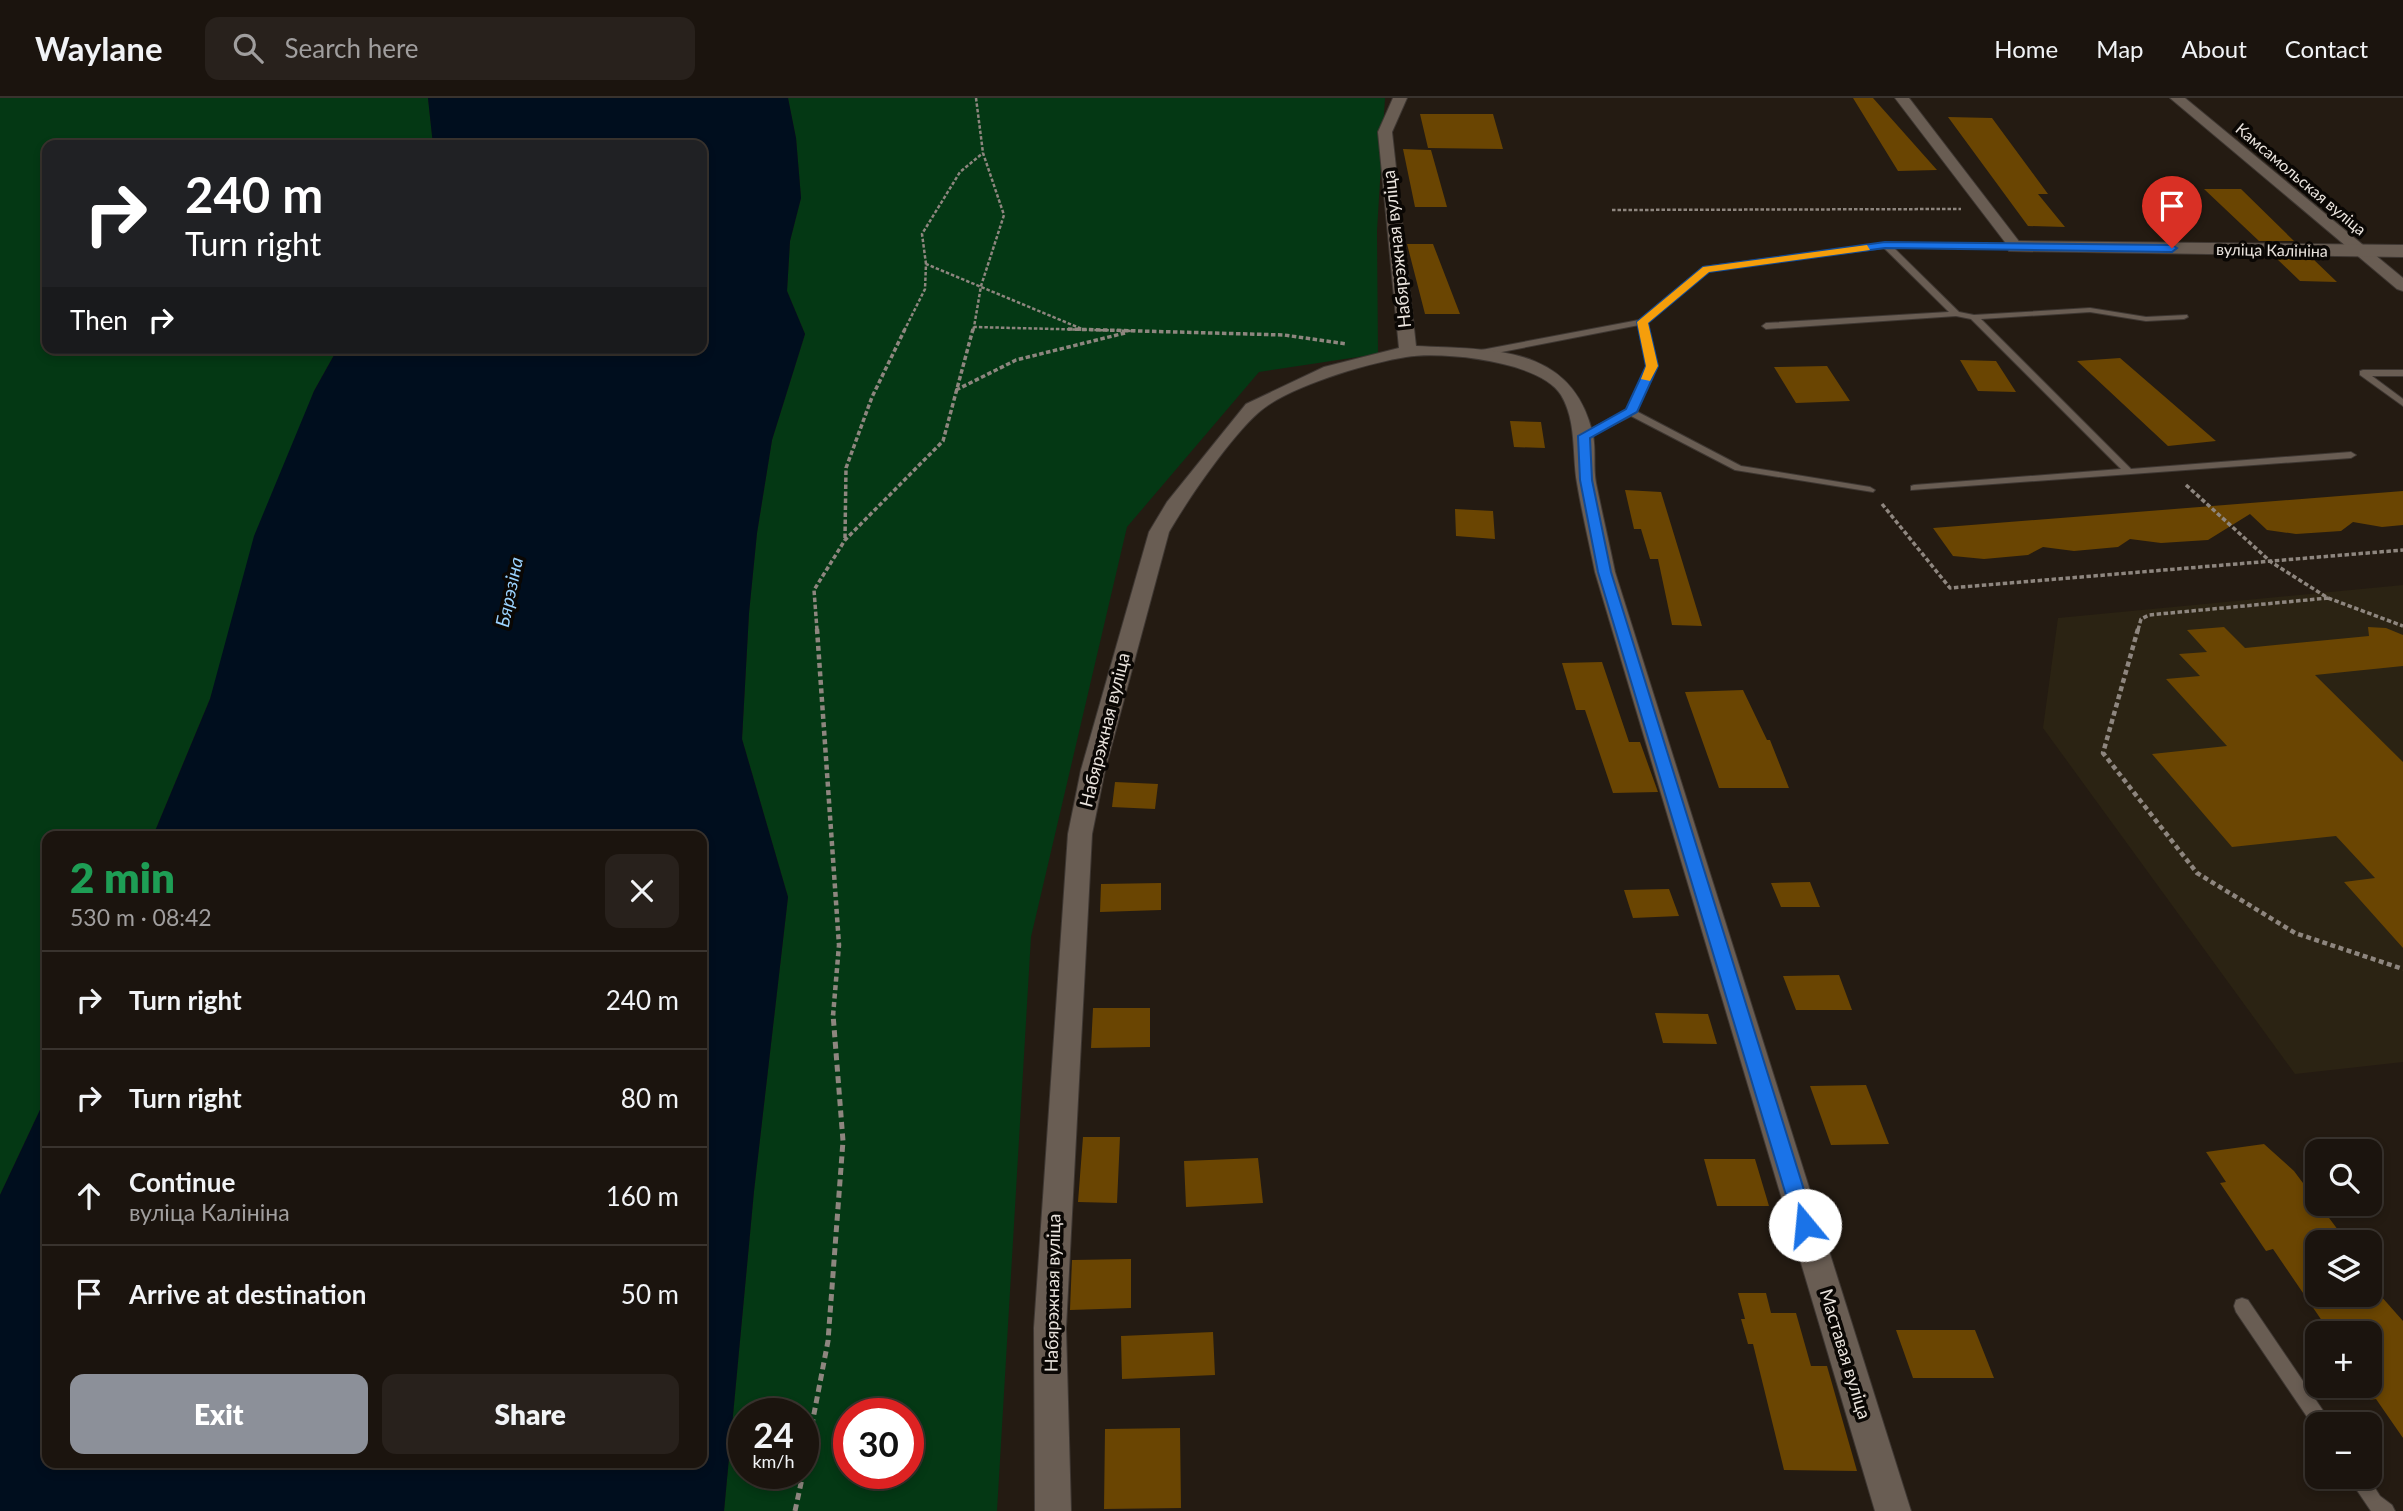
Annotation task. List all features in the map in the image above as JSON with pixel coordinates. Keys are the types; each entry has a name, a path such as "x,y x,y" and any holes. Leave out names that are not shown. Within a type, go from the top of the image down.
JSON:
{"street":[{"name":"Набярэжная вуліца","path":"1053,1511 1050,1328 1054,1228 1080,834 1093,770 1156,543 1174,506 1252,408 1330,371 1408,351 1385,132 1400,98"},
{"path":"1902,98 2016,247"},
{"name":"Камсамольская вуліца","path":"2178,98 2403,286"},
{"name":"вуліца Калініна","path":"2016,247 2403,251"},
{"name":"Маставая вуліца","path":"1408,351 1506,358 1533,367 1558,381 1570,395 1584,436 1586,480 1605,572 1893,1511"}],"lane":[{"path":"1885,245 1956,314"},
{"path":"1476,354 1642,322 1706,269 1885,245 2016,247"},
{"path":"1766,326 1956,314 1975,317 2090,310 2146,319 2184,317"},
{"path":"1975,317 2128,471"},
{"path":"1584,436 1631,412 1652,366 1642,322"},
{"path":"1532,343 1527,355 1533,367"},
{"path":"2403,373 2363,373 2403,403"},
{"path":"1631,412 1738,468 1870,490"},
{"path":"1914,488 2351,455"},
{"path":"2242,1306 2314,1412"},
{"path":"2365,1489 2374,1502 2386,1511"}],"path":[{"path":"817,1398 828,1341 843,1141 831,1004 839,945 814,590 845,540 943,441 974,327 981,286 1004,215 983,153 976,98"},
{"path":"845,540 846,468 872,397 925,289 926,264 922,234 960,172 983,153"},
{"path":"1612,210 1987,209"},
{"path":"926,264 1086,330"},
{"path":"974,327 1284,335 1353,344"},
{"path":"955,390 982,371 1017,359 1132,331"},
{"path":"2167,468 2271,562 2328,598 2403,626"},
{"path":"1870,490 1950,588 2403,550"},
{"path":"2328,598 2150,615 2141,619 2103,753 2197,873 2295,933 2403,969"},
{"path":"796,1511 800,1489"}],"shaded area":[{"path":"2403,585 2403,1062 2295,1074 2043,728 2058,618"}],"green space":[{"path":"0,98 428,98 433,140 42,140 42,354 335,354 314,391 210,699 155,831 42,831 42,1106 0,1195"},
{"path":"788,98 1385,98 1377,231 1378,354 1259,372 1127,527 1031,937 997,1511 724,1511 728,1468 728,1489 819,1489 819,1398 735,1398 754,1191 788,897 742,739 749,613 757,533 772,440 805,334 787,291 790,241 801,198 796,138"}],"water":[{"name":"Бярэзіна","path":"428,98 788,98 796,138 801,198 790,241 787,291 805,334 772,440 757,533 749,613 742,739 788,897 754,1191 735,1398 728,1398 728,1468 724,1511 0,1511 0,1195 42,1106 42,1468 707,1468 707,831 155,831 210,699 254,536 314,391 335,354 707,354 707,140 432,140"}],"building":[{"path":"1853,98 1873,98 1937,170 1898,171"},
{"path":"1420,114 1493,114 1503,149 1428,148"},
{"path":"1948,117 1992,118 2048,194 2038,194 2065,227 2028,226"},
{"path":"1403,149 1431,150 1447,207 1415,207"},
{"path":"2204,189 2241,189 2294,241 2259,241"},
{"path":"1407,244 1433,244 1460,314 1425,314"},
{"path":"2276,258 2312,258 2337,282 2300,281"},
{"path":"2120,358 2216,441 2168,446 2077,361"},
{"path":"1960,360 1996,361 2016,392 1978,391"},
{"path":"1827,366 1850,401 1796,403 1774,367"},
{"path":"1510,421 1541,422 1545,448 1514,447"},
{"path":"1625,490 1661,492 1702,626 1672,625 1658,559 1650,559 1641,529 1634,529"},
{"path":"2403,491 2403,525 2382,527 2353,522 2341,531 2296,534 2267,530 2250,514 2208,540 2161,543 2130,539 2118,547 2074,551 2043,547 2028,555 1984,559 1953,556 1933,528"},
{"path":"1455,509 1493,511 1495,539 1456,536"},
{"path":"2224,627 2245,648 2369,636 2368,627 2386,628 2403,635 2403,666 2315,675 2403,762 2403,948 2344,882 2375,878 2336,836 2232,847 2152,754 2227,746 2166,679 2200,676 2179,654 2207,652 2187,630"},
{"path":"1602,662 1629,742 1640,742 1658,792 1613,793 1585,710 1576,710 1562,663"},
{"path":"1743,690 1767,740 1770,740 1789,788 1719,788 1685,692"},
{"path":"1115,782 1158,784 1155,809 1112,807"},
{"path":"1810,882 1820,907 1781,907 1771,883"},
{"path":"1161,883 1161,910 1100,912 1101,884"},
{"path":"1669,889 1679,916 1633,918 1624,890"},
{"path":"1839,975 1852,1010 1796,1010 1783,976"},
{"path":"1093,1008 1150,1008 1150,1047 1091,1048"},
{"path":"1655,1013 1708,1014 1717,1044 1663,1043"},
{"path":"1866,1085 1889,1144 1831,1145 1810,1086"},
{"path":"1083,1137 1120,1137 1117,1203 1078,1202"},
{"path":"2264,1144 2294,1171 2305,1186 2305,1216 2328,1216 2338,1230 2305,1230 2305,1296 2273,1249 2266,1251 2220,1183 2226,1182 2206,1152"},
{"path":"1258,1158 1263,1203 1186,1207 1184,1161"},
{"path":"1704,1159 1755,1159 1769,1206 1717,1206"},
{"path":"1131,1259 1131,1308 1070,1310 1072,1260"},
{"path":"1738,1293 1766,1293 1771,1313 1796,1313 1811,1366 1827,1366 1857,1471 1784,1470 1753,1344 1748,1344 1741,1319 1745,1319"},
{"path":"2382,1297 2403,1321 2403,1438 2376,1399 2370,1400 2370,1398 2382,1398 2382,1321 2322,1321 2313,1307 2382,1307"},
{"path":"1896,1330 1975,1330 1994,1378 1913,1378"},
{"path":"1213,1332 1215,1375 1122,1379 1121,1336"},
{"path":"1180,1428 1181,1508 1104,1509 1105,1429"}],"slow traffic":[{"path":"1646,379 1652,366 1642,322 1706,269 1867,248"}],"route":[{"path":"1805,1225 1605,572 1586,480 1584,436 1631,412 1652,366 1642,322 1706,269 1885,245 2172,248"}]}
